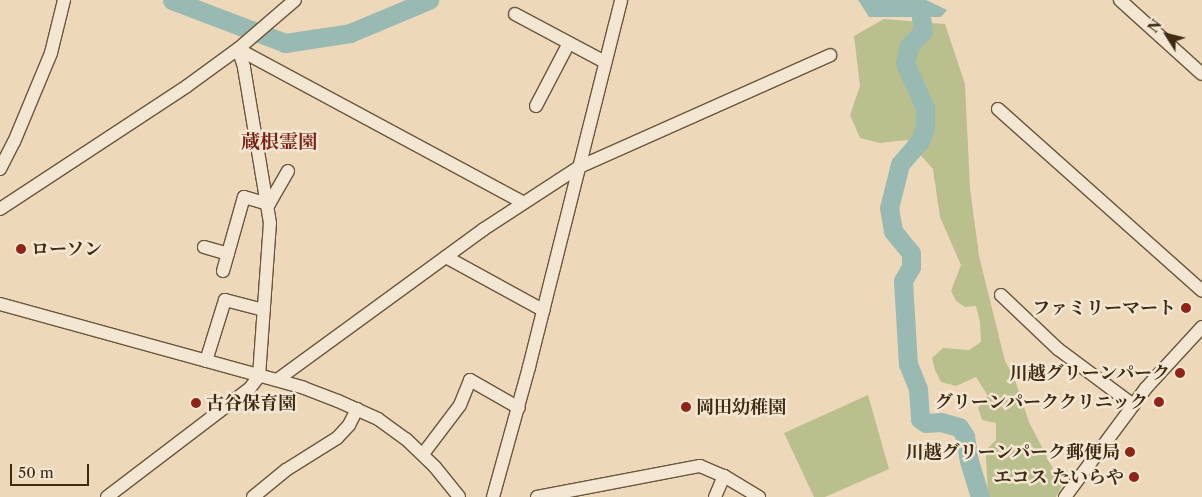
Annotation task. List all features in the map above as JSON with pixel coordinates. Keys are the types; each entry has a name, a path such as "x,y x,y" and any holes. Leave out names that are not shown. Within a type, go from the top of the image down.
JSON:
{"street":[{"path":"0,169 14,142 50,53 64,0"},
{"path":"0,209 238,49 295,0"},
{"path":"493,497 519,408 621,0"},
{"path":"1120,0 1202,74"},
{"path":"515,14 605,62"},
{"path":"536,106 569,43"},
{"path":"238,49 522,202"},
{"path":"107,497 250,388 259,376 270,223 269,204 244,67 238,49"},
{"path":"277,380 522,202 579,167 830,55"},
{"path":"998,109 1202,291"},
{"path":"269,204 288,171"},
{"path":"223,271 244,197 269,204"},
{"path":"204,247 228,254"},
{"path":"446,257 543,310"},
{"path":"1001,295 1058,348 1132,405"},
{"path":"206,361 225,300 264,310"},
{"path":"0,304 277,380 304,388 357,409 391,428 423,454 459,497"},
{"path":"1070,495 1132,405 1202,327"},
{"path":"423,454 460,406 470,380 519,408"},
{"path":"253,497 286,470 338,438 349,425 357,409"},
{"path":"537,497 700,466 724,476 760,497"},
{"path":"715,497 724,476"}],"green space":[{"path":"884,19 945,24 965,84 970,188 979,256 1005,361 1014,377 1029,422 1062,486 1056,497 988,497 986,456 987,449 996,440 996,423 982,420 978,408 988,396 976,377 956,386 941,382 935,370 932,358 943,348 969,350 981,342 980,322 976,306 965,307 956,301 951,291 961,265 940,217 933,169 907,140 880,143 860,138 850,115 860,86 854,36"},
{"path":"868,395 889,469 825,497 814,497 784,433"}],"water":[{"path":"858,0 926,0 947,10 941,17 869,17"}],"waterway":[{"path":"172,0 285,43 350,33 429,0"},
{"path":"915,0 920,11 923,31 909,46 905,63 925,108 925,127 920,141 900,164 889,208 893,231 911,253 911,267 903,281 908,364 918,389 920,419 926,423 941,422 959,427 965,436 969,461 980,497"}],"place":[{"name":"ローソン","path":"21,249"},
{"name":"ファミリーマート","path":"1186,308"},
{"name":"川越グリーンパーク","path":"1180,373"},
{"name":"グリーンパーククリニック","path":"1159,402"},
{"name":"古谷保育園","path":"196,403"},
{"name":"岡田幼稚園","path":"686,407"},
{"name":"川越グリーンパーク郵便局","path":"1130,452"},
{"name":"エコス たいらや","path":"1134,477"}],"district":[{"name":"蔵根霊園","path":"279,142"}]}
